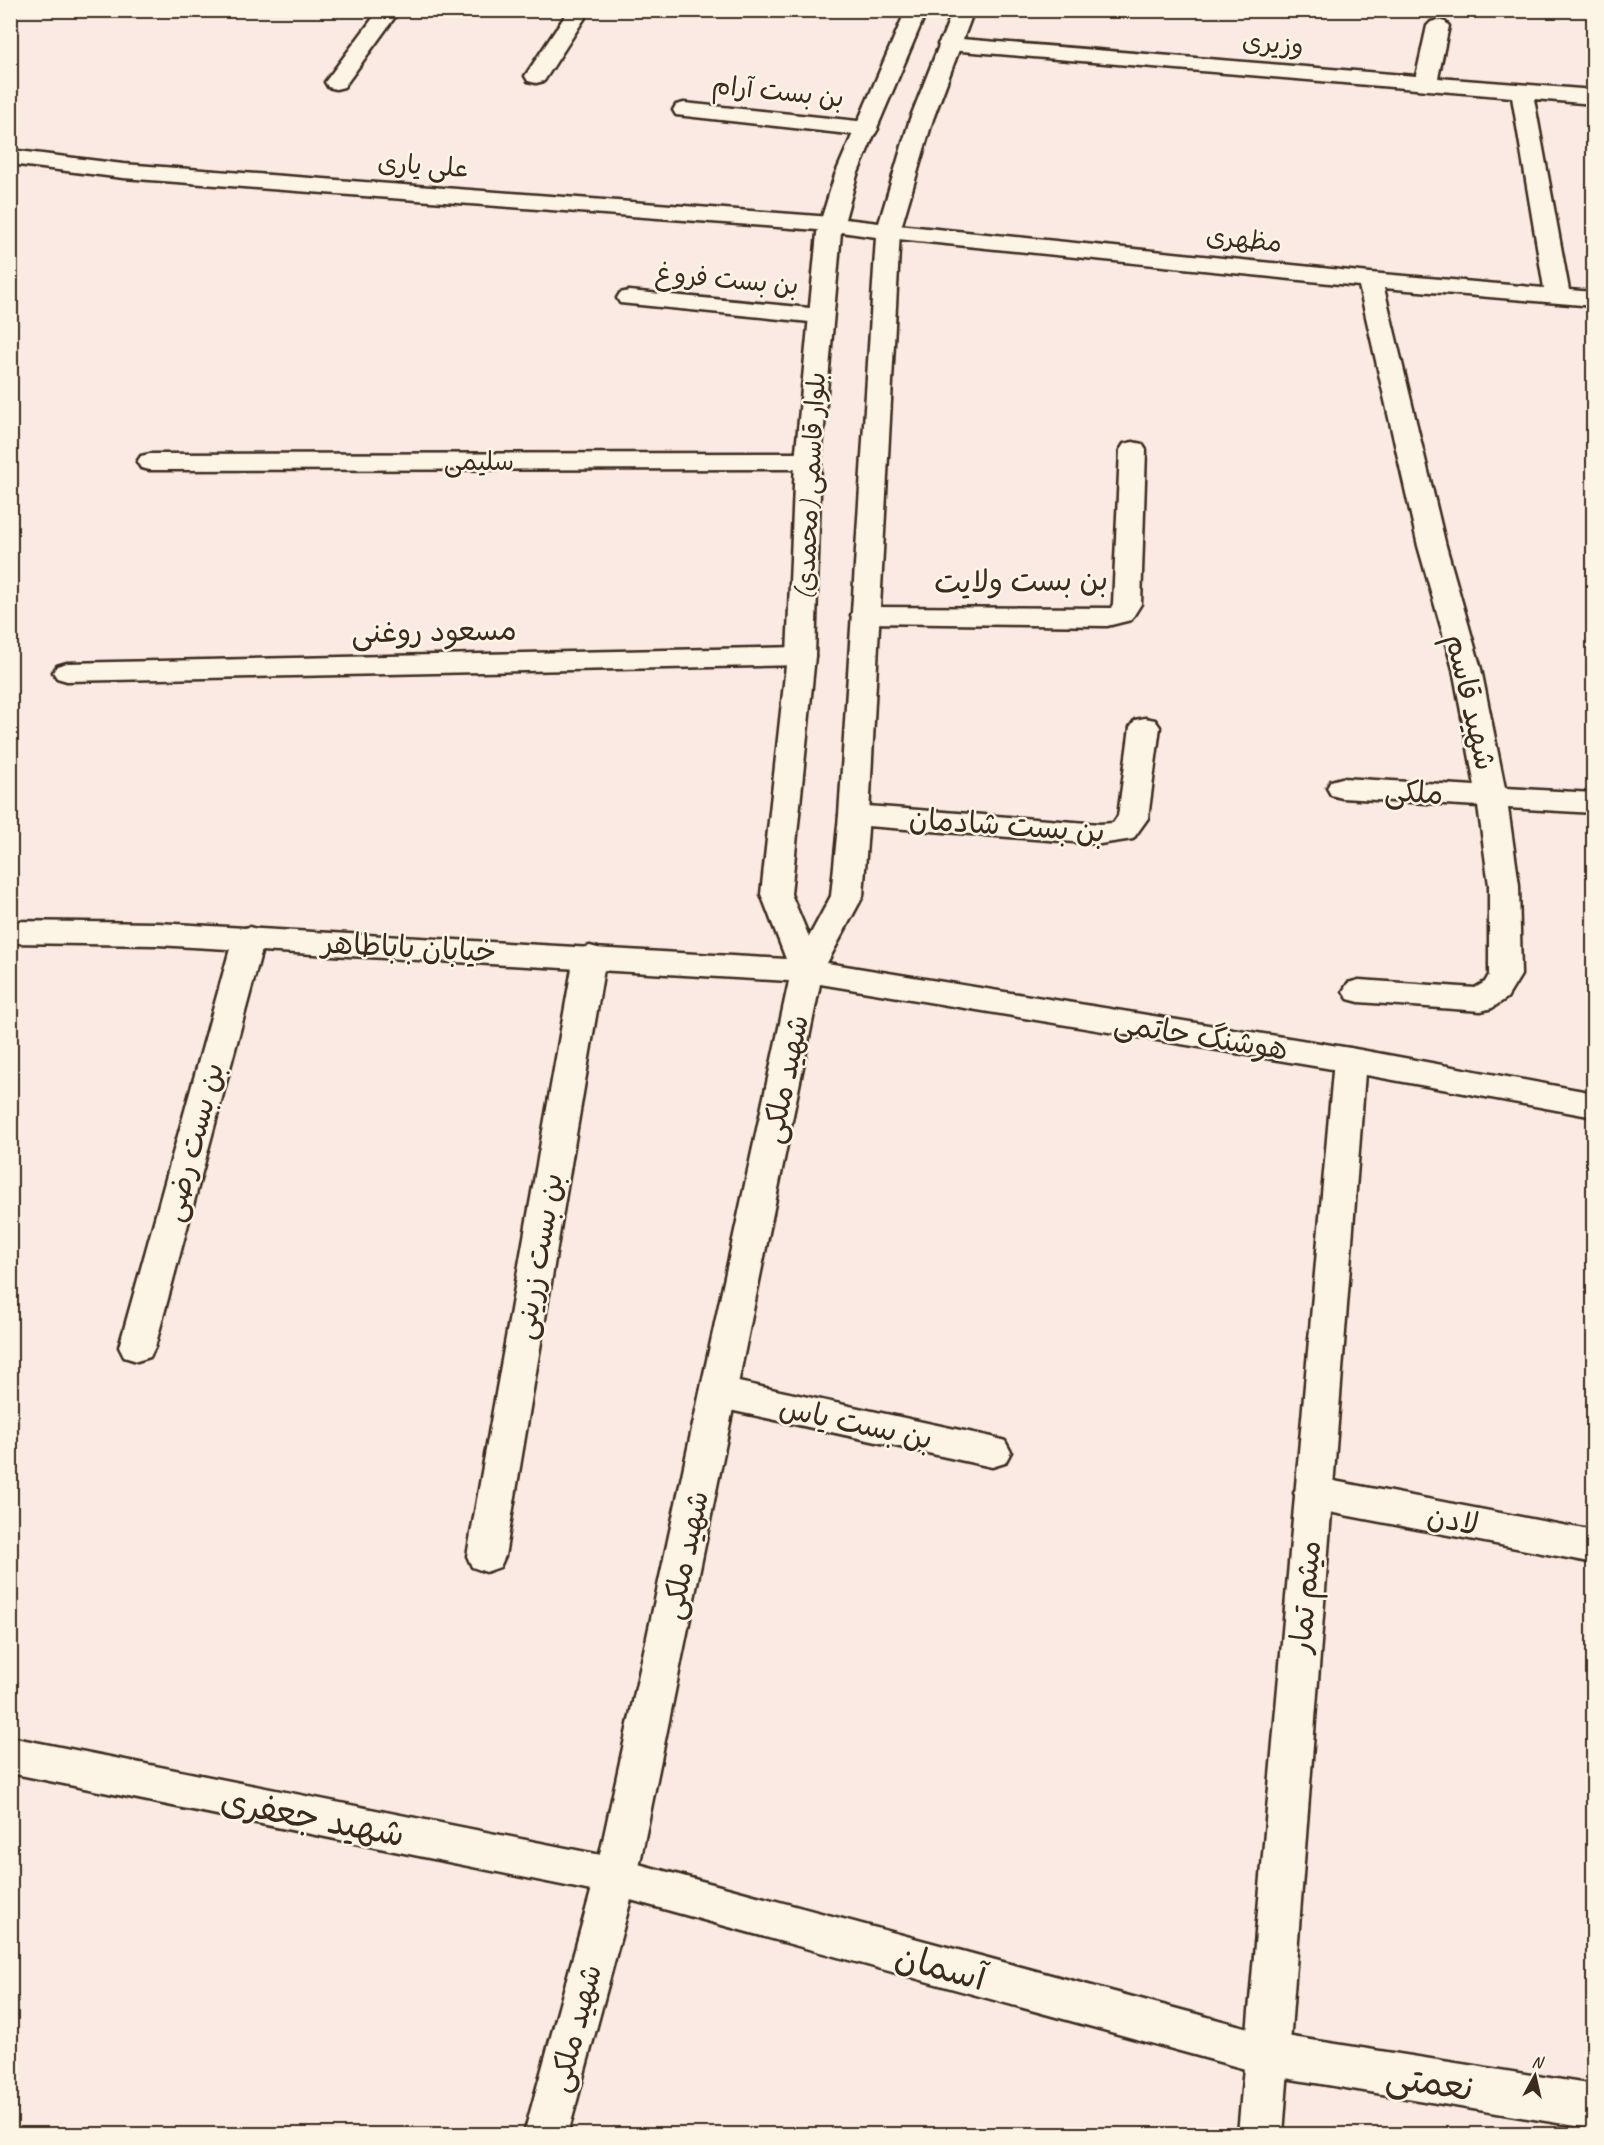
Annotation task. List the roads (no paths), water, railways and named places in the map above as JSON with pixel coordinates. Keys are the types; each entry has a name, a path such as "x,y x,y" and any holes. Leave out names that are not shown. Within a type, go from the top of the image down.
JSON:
{"street":[{"path":"336,82 390,10"},
{"path":"536,76 580,10"},
{"name":"بلوار قاسمی (محمدی)","path":"807,971 776,894 801,656 808,461 820,316 831,224 846,175 917,10"},
{"name":"شهید ملکی","path":"546,2134 616,1877 720,1393 807,971 847,896 854,815 888,231 907,161 949,44 964,10"},
{"path":"1426,82 1438,26"},
{"name":"وزیری","path":"949,44 1593,97"},
{"path":"1522,91 1558,296"},
{"name":"بن بست آرام","path":"684,110 867,129"},
{"name":"علی یاری","path":"10,157 123,171 831,224 888,231"},
{"name":"مظهری","path":"888,231 1370,280 1593,299"},
{"name":"شهید قاسم","path":"1359,991 1482,1000 1496,990 1505,975 1504,885 1492,797 1467,669 1432,546 1370,280"},
{"name":"بن بست فروغ","path":"629,298 820,316"},
{"name":"بن بست ولایت","path":"865,615 1107,618 1121,614 1127,604 1133,450"},
{"name":"سلیمی","path":"150,462 808,461"},
{"name":"مسعود روغنی","path":"67,672 801,656"},
{"name":"بن بست شادمان","path":"854,815 1100,834 1122,832 1133,818 1145,727"},
{"name":"ملکی","path":"1342,788 1593,803"},
{"name":"خیابان باباطاهر","path":"10,932 157,933 807,971"},
{"name":"بن بست رضی","path":"137,1347 249,938"},
{"name":"بن بست زرینی","path":"486,1556 590,957"},
{"name":"هوشنگ حاتمی","path":"807,971 1350,1060 1593,1106"},
{"name":"میثم تمار","path":"1260,2134 1350,1060"},
{"name":"بن بست یاس","path":"720,1393 992,1452"},
{"name":"لادن","path":"1313,1493 1593,1547"},
{"name":"شهید جعفری","path":"10,1755 616,1877"},
{"name":"آسمان","path":"616,1877 1267,2055"},
{"name":"نعمتی","path":"1267,2055 1593,2107"}]}
